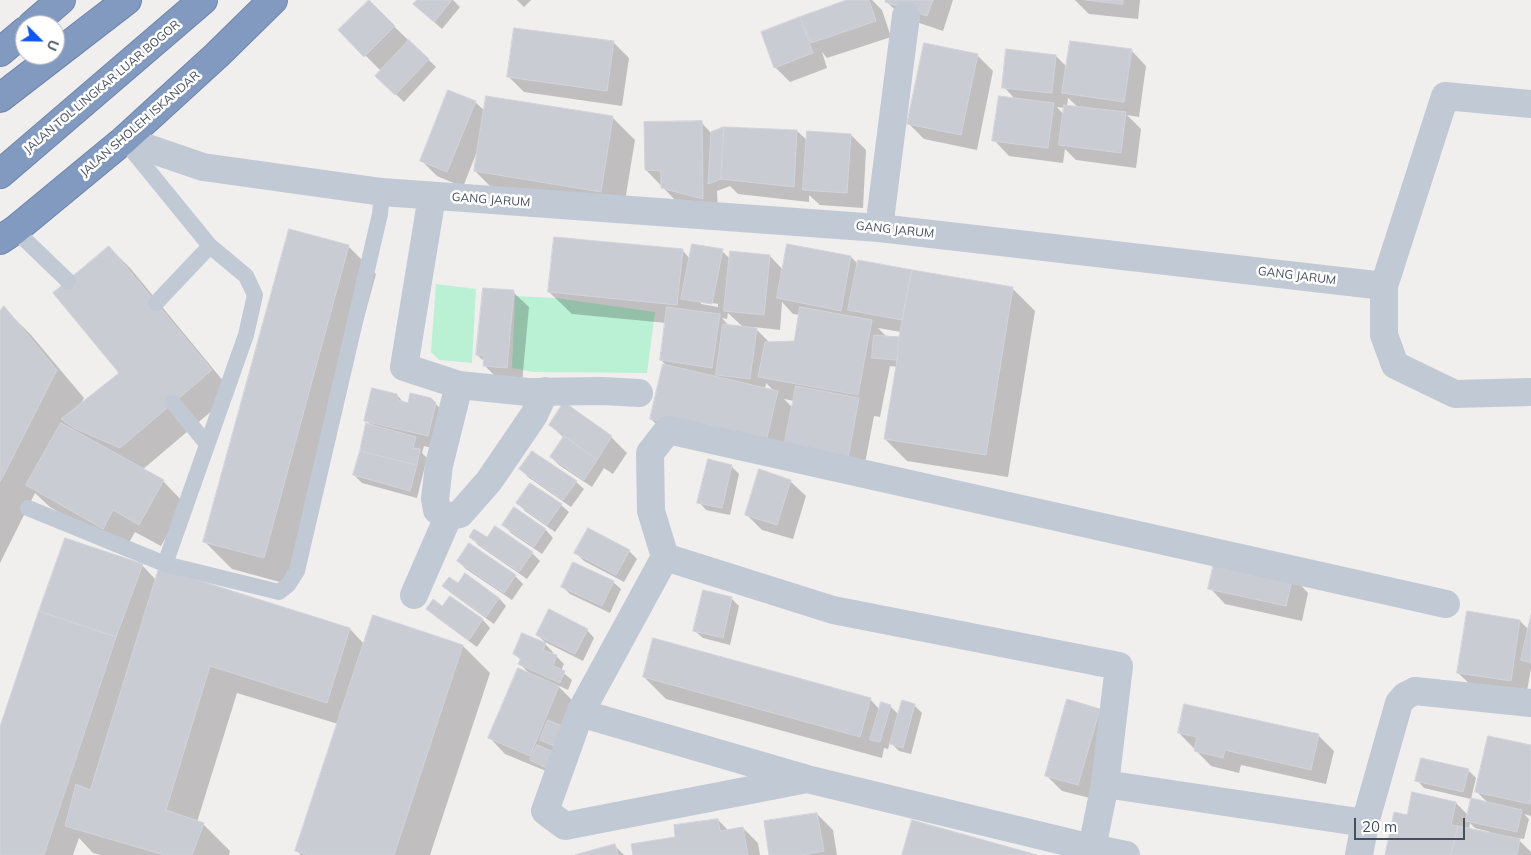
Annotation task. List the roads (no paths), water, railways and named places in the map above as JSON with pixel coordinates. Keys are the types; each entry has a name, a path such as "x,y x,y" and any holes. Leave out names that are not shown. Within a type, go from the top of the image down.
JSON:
{"highway":[{"path":"44,15 62,0"},
{"path":"0,98 127,0"},
{"name":"JALAN TOL LINGKAR LUAR BOGOR","path":"0,174 203,0"},
{"name":"JALAN SHOLEH ISKANDAR","path":"8,235 124,140 217,55 273,0"},
{"path":"0,52 15,39"}],"street":[{"path":"879,228 906,16"},
{"path":"1531,104 1445,96 1384,286 1384,335 1395,365 1455,394 1531,392"},
{"name":"GANG JARUM","path":"124,140 203,167 382,192 879,228 1384,286"},
{"path":"432,196 404,367 459,385 528,392 602,391 639,393"},
{"path":"459,385 439,465 434,498 437,510 448,517 460,514 489,481 534,415 546,391"},
{"path":"807,779 565,826 546,811 580,713 665,557 651,511 650,453 668,430 1446,604"},
{"path":"414,595 448,517"},
{"path":"665,557 833,610 1119,666 1105,784 1092,848"},
{"path":"1359,855 1365,823 1399,703 1405,696 1415,691 1531,703"},
{"path":"580,713 807,779 1126,855"},
{"path":"1105,784 1365,823"}],"lane":[{"path":"124,140 210,246 246,276 255,295 246,335 165,564"},
{"path":"28,508 165,564 279,592 288,585 297,571 380,214 382,192"},
{"path":"8,235 68,281"},
{"path":"156,303 210,246"},
{"path":"173,403 207,444"}]}
